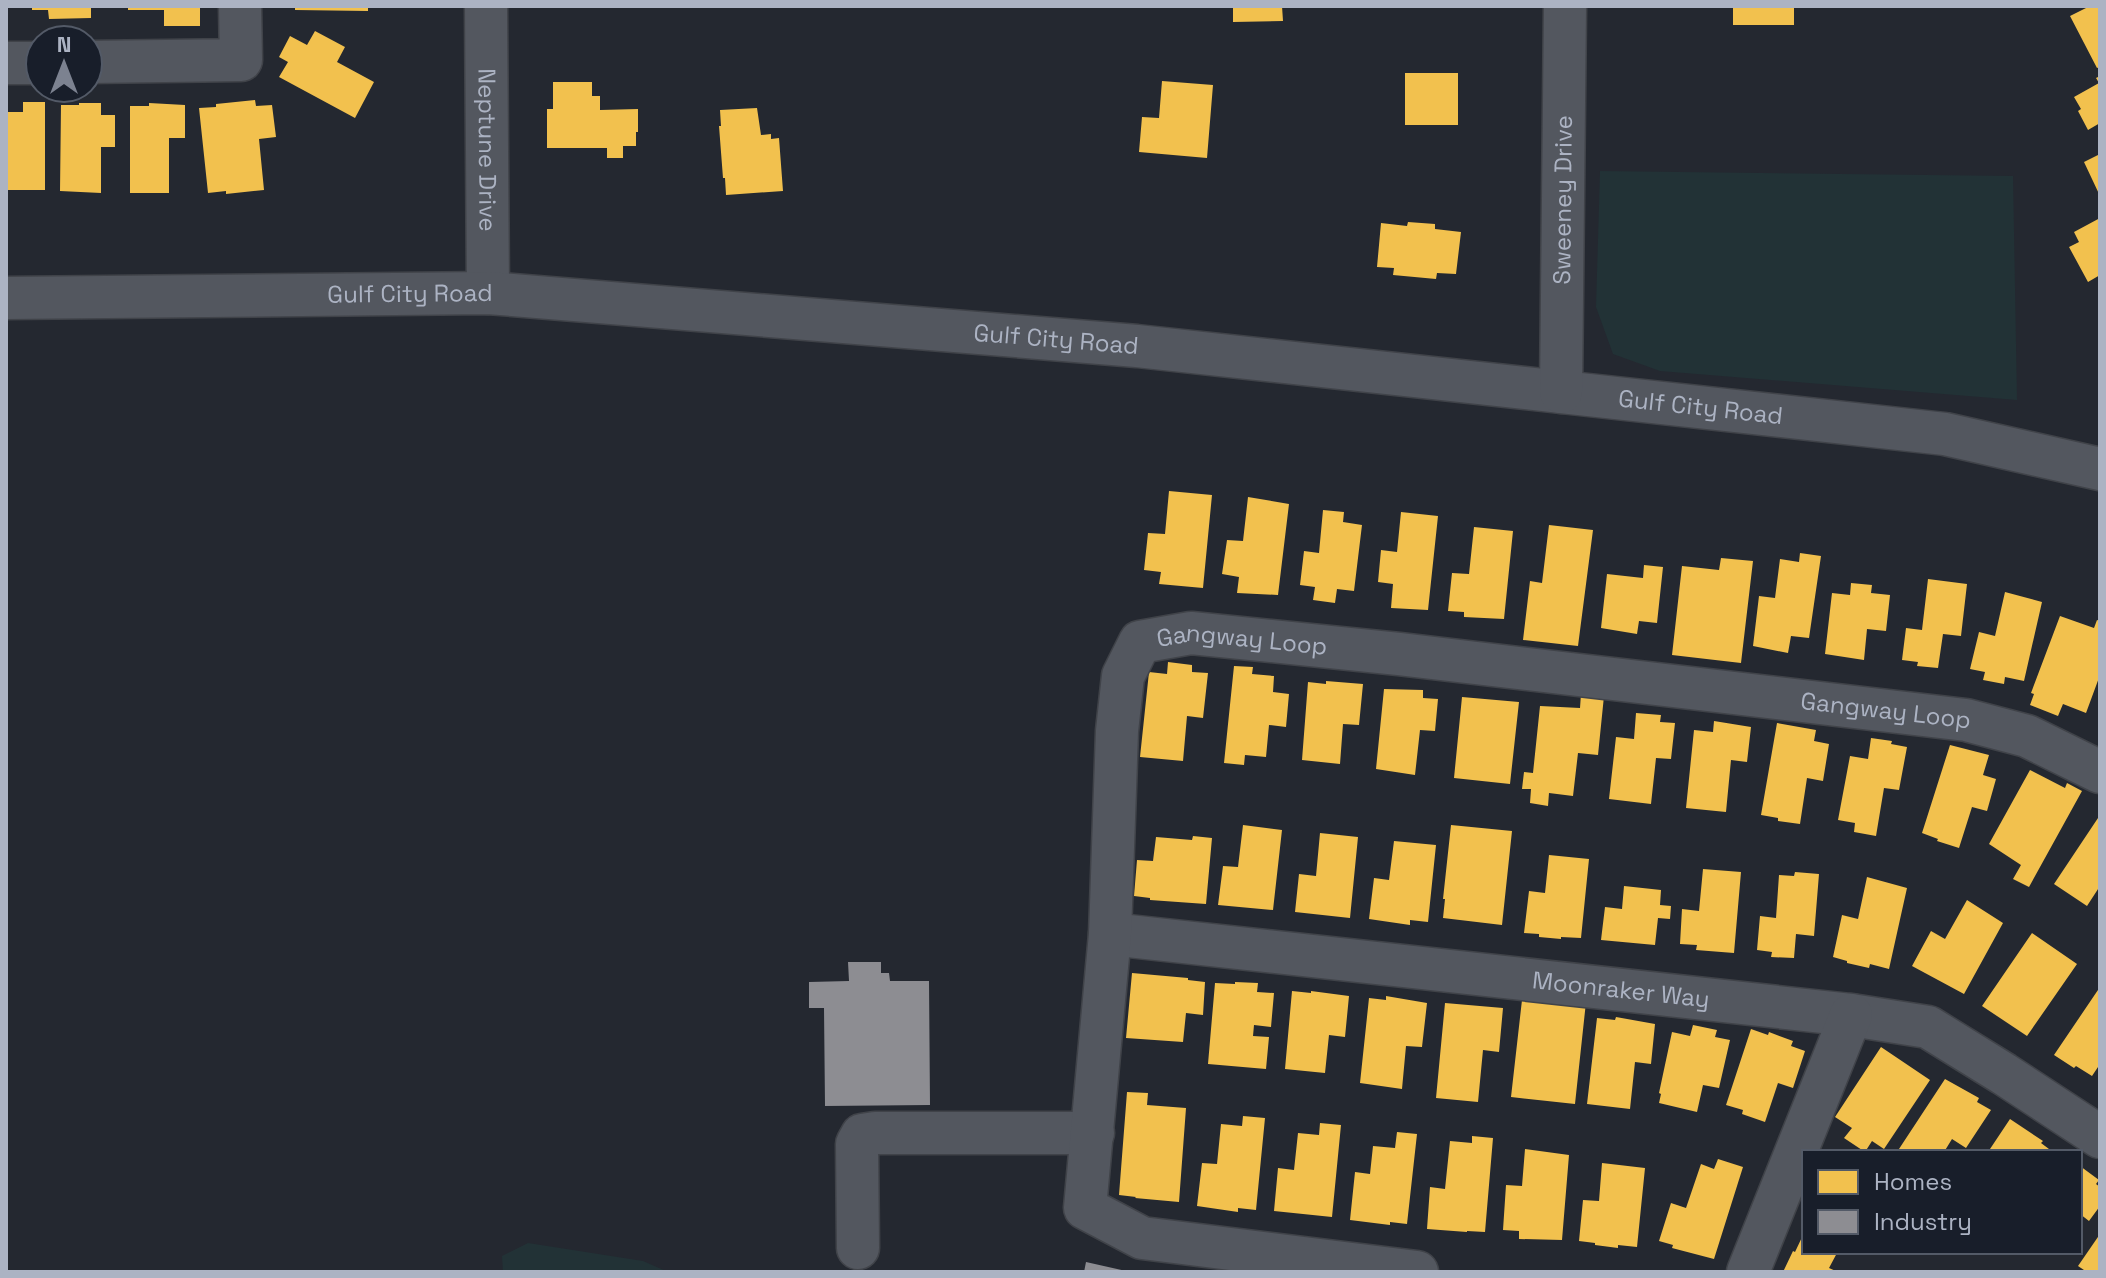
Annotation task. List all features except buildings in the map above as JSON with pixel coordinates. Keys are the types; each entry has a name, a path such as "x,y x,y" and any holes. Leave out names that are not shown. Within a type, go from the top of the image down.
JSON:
{"street":[{"path":"104,62 241,60 240,6"},
{"name":"Neptune Drive","path":"486,6 488,293"},
{"name":"Sweeney Drive","path":"1561,392 1565,6"},
{"name":"Gulf City Road","path":"6,298 488,293 1137,346 1561,392 1945,434 2100,469"},
{"name":"Gangway Loop","path":"1417,1272 1142,1238 1085,1208 1110,934 1117,731 1123,676 1140,642 1191,633 1966,720 2027,736 2100,772"},
{"name":"Moonraker Way","path":"1110,934 1851,1015 1928,1027 2100,1137"},
{"path":"1748,1272 1851,1015"},
{"path":"858,1248 857,1144 862,1135 1093,1133"}],"shaded area":[{"path":"1600,171 2013,176 2017,400 1660,371 1613,354 1596,307"},
{"path":"528,1243 643,1261 668,1272 503,1272 502,1256"}]}
